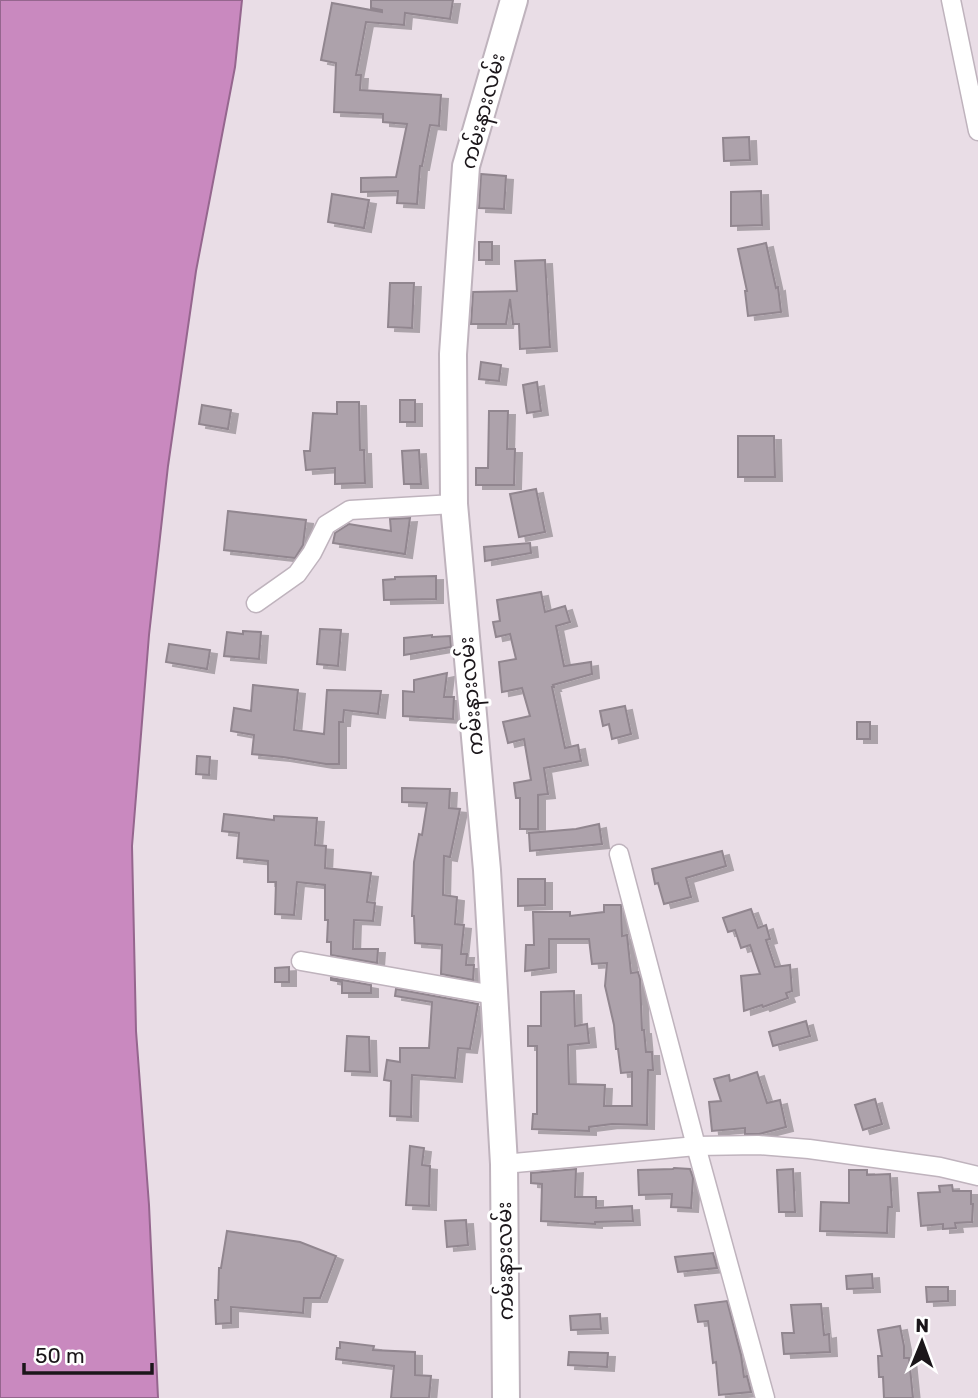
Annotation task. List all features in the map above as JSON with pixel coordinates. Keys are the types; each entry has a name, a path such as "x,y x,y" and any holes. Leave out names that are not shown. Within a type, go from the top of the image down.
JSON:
{"main road":[{"name":"ကမ်းနားလမ်း","path":"506,1398 504,1164 487,870 454,504 453,354 466,166 513,0"}],"street":[{"path":"951,0 978,131"},
{"path":"256,603 297,574 312,553 326,525 350,510 454,504"},
{"path":"619,854 765,1398"},
{"path":"301,961 495,995"},
{"path":"504,1164 696,1146 758,1145 809,1149 940,1167 978,1176"}],"shaded area":[{"path":"0,0 242,0 235,67 196,271 168,466 149,635 132,846 136,1031 149,1205 158,1398 0,1398"}],"building":[{"path":"371,0 453,0 450,19 405,13 404,25 366,22 356,75 361,75 360,90 441,95 439,126 430,125 420,166 417,204 397,203 398,191 361,192 361,178 396,177 407,124 383,122 383,114 334,112 336,63 321,60 332,3 382,12 371,8"},
{"path":"749,137 750,160 724,161 723,138"},
{"path":"481,174 506,176 504,209 479,208"},
{"path":"761,191 762,225 731,226 731,192"},
{"path":"332,194 369,200 364,228 328,222"},
{"path":"479,242 492,242 492,260 479,260"},
{"path":"766,243 776,288 778,287 781,312 748,316 747,291 738,249"},
{"path":"545,260 550,347 520,349 519,324 513,324 510,299 506,324 471,324 473,292 517,291 515,261"},
{"path":"390,283 414,283 412,328 388,327"},
{"path":"481,362 501,365 499,381 479,379"},
{"path":"537,382 541,411 527,413 523,385"},
{"path":"400,400 415,400 415,422 400,422"},
{"path":"337,402 359,402 360,450 364,450 365,483 335,484 335,468 306,470 304,451 310,451 313,413 337,414"},
{"path":"202,405 231,410 228,429 199,424"},
{"path":"489,411 508,411 507,449 515,449 514,485 476,485 476,468 488,468"},
{"path":"738,436 774,436 775,477 738,477"},
{"path":"419,450 421,484 404,484 402,451"},
{"path":"536,489 545,532 519,537 510,494"},
{"path":"228,511 306,520 303,545 295,558 224,550"},
{"path":"410,518 405,554 333,543 335,533 349,524 391,531 390,519"},
{"path":"530,543 531,553 485,561 484,547"},
{"path":"436,576 436,599 384,600 383,580"},
{"path":"541,592 545,612 565,606 570,622 556,626 564,666 591,662 592,674 552,687 565,748 578,745 581,761 544,768 548,794 538,795 538,829 520,829 520,798 516,798 514,783 531,780 524,739 508,743 503,722 530,716 522,688 502,692 499,662 516,659 510,634 496,637 493,622 500,621 497,600"},
{"path":"320,629 341,630 338,666 317,664"},
{"path":"243,631 261,632 259,659 224,656 227,632 243,634"},
{"path":"450,636 451,647 404,655 404,638"},
{"path":"169,644 210,650 207,669 166,662"},
{"path":"447,673 444,697 454,697 453,719 403,716 403,691 414,692 414,680"},
{"path":"253,685 298,690 294,730 324,734 327,690 381,691 378,714 344,710 343,722 339,722 339,764 252,754 254,735 231,731 234,708 251,711"},
{"path":"625,706 631,734 612,739 609,724 603,726 600,711"},
{"path":"857,722 870,722 870,739 857,739"},
{"path":"197,756 210,757 209,775 196,774"},
{"path":"402,788 450,789 449,808 460,809 450,857 444,856 443,895 457,897 455,924 464,925 461,954 467,954 466,965 474,965 473,980 441,974 442,945 415,943 412,916 414,862 427,803 402,802"},
{"path":"224,814 274,820 274,816 317,818 315,845 326,846 325,868 371,873 367,902 375,903 373,921 354,920 353,949 378,949 377,963 331,955 331,942 327,942 328,920 325,920 325,885 297,882 294,915 275,914 276,882 268,882 268,861 237,858 239,833 222,831"},
{"path":"599,824 602,844 530,851 529,833"},
{"path":"722,851 726,866 686,878 691,897 664,904 652,869"},
{"path":"518,879 545,879 545,905 518,906"},
{"path":"604,905 621,905 622,936 627,935 631,973 638,972 640,979 642,1030 646,1052 652,1052 653,1070 648,1070 647,1125 612,1124 589,1127 589,1131 532,1129 533,1114 537,1114 537,1046 528,1046 528,1026 541,1026 541,992 574,991 575,1026 587,1024 589,1043 568,1045 569,1084 605,1085 604,1106 632,1106 632,1072 621,1073 616,1049 614,1025 605,986 607,963 592,964 589,939 549,939 549,968 525,971 526,945 534,945 533,912 570,912 570,916 604,912"},
{"path":"751,909 758,928 766,925 770,939 766,940 775,967 790,965 792,991 786,993 788,998 744,1011 741,976 760,974 750,945 741,948 735,930 728,932 723,918"},
{"path":"289,967 289,982 275,982 275,968"},
{"path":"331,978 371,985 371,993 342,993 342,982"},
{"path":"396,989 478,1004 470,1049 458,1048 455,1078 412,1075 411,1117 390,1116 391,1081 384,1080 387,1060 400,1062 400,1048 429,1048 432,1002 395,996"},
{"path":"806,1021 810,1036 773,1046 769,1032"},
{"path":"347,1036 369,1037 370,1072 345,1071"},
{"path":"757,1072 767,1103 780,1100 786,1127 759,1134 745,1134 745,1128 712,1131 709,1102 721,1101 714,1079 729,1075 730,1081"},
{"path":"875,1099 882,1124 863,1130 855,1105"},
{"path":"410,1146 424,1148 422,1165 430,1166 429,1206 406,1205"},
{"path":"576,1169 575,1197 596,1197 596,1208 632,1206 633,1221 595,1224 541,1221 542,1184 531,1183 531,1173"},
{"path":"690,1169 693,1178 691,1208 671,1207 672,1194 639,1195 638,1170"},
{"path":"793,1169 795,1212 779,1212 777,1170"},
{"path":"849,1170 867,1170 867,1175 890,1174 892,1207 888,1207 887,1233 820,1231 821,1202 849,1203"},
{"path":"952,1185 953,1191 971,1191 972,1222 955,1223 956,1228 943,1229 943,1224 921,1226 918,1193 940,1192 939,1186"},
{"path":"466,1220 468,1245 447,1247 445,1221"},
{"path":"227,1231 300,1242 336,1256 320,1298 304,1298 303,1313 231,1307 231,1323 216,1324 215,1300 218,1300 219,1268"},
{"path":"713,1253 717,1268 678,1272 675,1257"},
{"path":"872,1274 873,1288 847,1289 846,1276"},
{"path":"926,1287 948,1287 948,1301 927,1302"},
{"path":"727,1301 744,1377 747,1376 751,1392 719,1395 708,1321 698,1322 695,1305"},
{"path":"821,1304 824,1335 829,1334 830,1352 784,1354 782,1333 794,1333 791,1305"},
{"path":"600,1314 601,1329 571,1330 570,1316"},
{"path":"900,1326 904,1358 909,1358 913,1398 884,1398 883,1377 879,1377 878,1356 882,1356 878,1330"},
{"path":"340,1342 374,1346 373,1350 415,1352 415,1375 431,1376 429,1398 391,1398 394,1366 336,1359"},
{"path":"569,1352 608,1353 607,1367 568,1365"}]}
